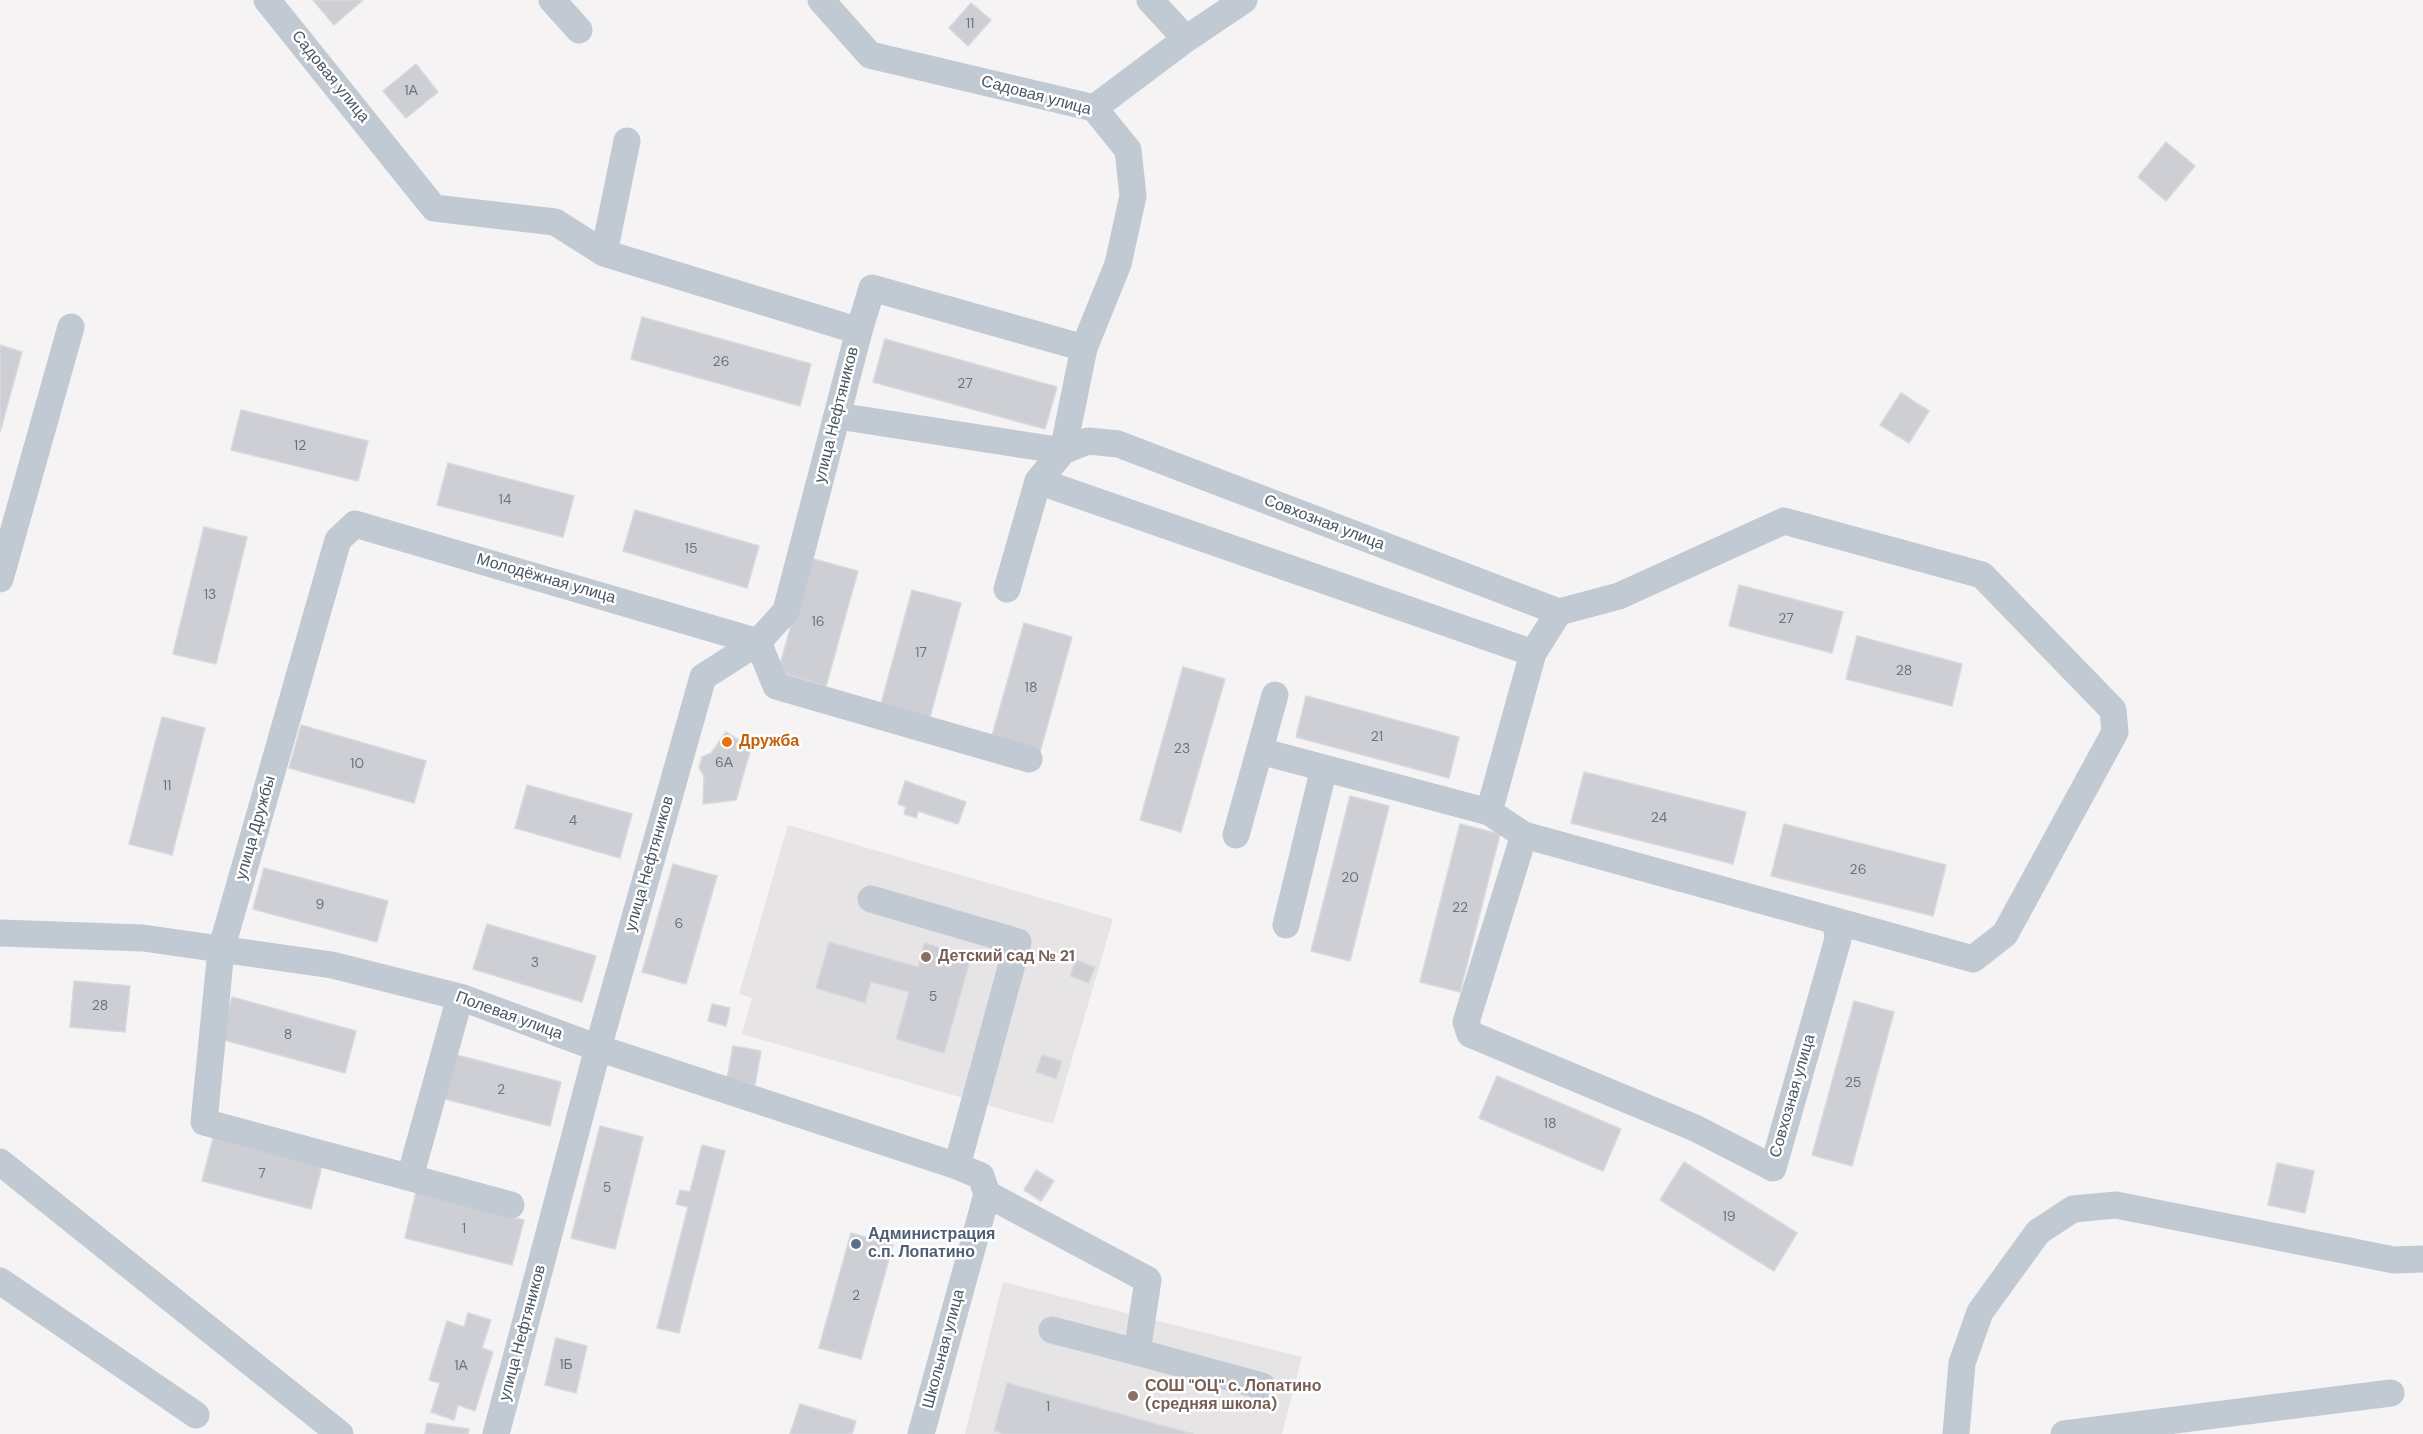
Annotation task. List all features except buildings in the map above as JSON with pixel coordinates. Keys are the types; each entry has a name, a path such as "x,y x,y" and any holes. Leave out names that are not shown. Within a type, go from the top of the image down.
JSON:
{"street":[{"name":"Садовая улица","path":"267,0 434,208 555,222 604,253 858,331"},
{"path":"552,0 579,30"},
{"name":"Садовая улица","path":"821,0 870,56 1094,108 1128,150 1133,196 1118,264 1084,348 1063,451"},
{"path":"1150,0 1186,39"},
{"path":"1094,108 1186,39 1244,0"},
{"path":"604,253 627,141"},
{"name":"улица Нефтяников","path":"496,1434 598,1048 703,677 758,642 786,611 858,331 872,288 1084,348"},
{"path":"0,579 71,327"},
{"name":"Совхозная улица","path":"838,416 1063,451 1088,441 1118,444 1558,612"},
{"path":"1007,589 1038,481 1063,451"},
{"path":"1038,481 1533,653"},
{"path":"1260,751 1489,812 1524,835 1973,959 2005,933 2115,732 2113,710 1982,575 1784,521 1619,596 1558,612 1533,653 1489,812"},
{"name":"Молодёжная улица","path":"338,540 355,524 758,642"},
{"name":"улица Дружбы","path":"338,540 221,950 204,1122 410,1178"},
{"path":"758,642 776,686 1029,759"},
{"path":"1236,835 1275,695"},
{"path":"1286,925 1324,768"},
{"name":"Совхозная улица","path":"1524,835 1467,1022 1470,1034 1695,1128 1773,1168 1838,939 1836,921"},
{"path":"871,899 1018,942 957,1167"},
{"name":"Полевая улица","path":"0,933 142,938 332,965 460,997 598,1048 957,1167 981,1176 987,1194"},
{"path":"460,997 410,1178 511,1205"},
{"path":"0,1162 340,1434"},
{"path":"987,1194 1148,1280 1137,1352"},
{"name":"Школьная улица","path":"921,1434 987,1194"},
{"path":"1956,1434 1962,1363 1980,1312 2038,1232 2073,1209 2116,1205 2394,1260 2423,1259"},
{"path":"0,1281 196,1415"},
{"path":"1052,1330 1262,1386"},
{"path":"2064,1434 2391,1393"}],"shaded area":[{"name":"Детский сад № 21","path":"788,825 1113,919 1053,1124 742,1034 752,998 739,994"},
{"name":"СОШ \"ОЦ\" с. Лопатино (средняя школа)","path":"1003,1282 1302,1357 1282,1434 965,1434"}],"place":[{"name":"Дружба","path":"727,742"},
{"name":"Детский сад № 21","path":"926,957"},
{"name":"Администрация с.п. Лопатино","path":"856,1244"},
{"name":"СОШ \"ОЦ\" с. Лопатино (средняя школа)","path":"1133,1396"}]}
